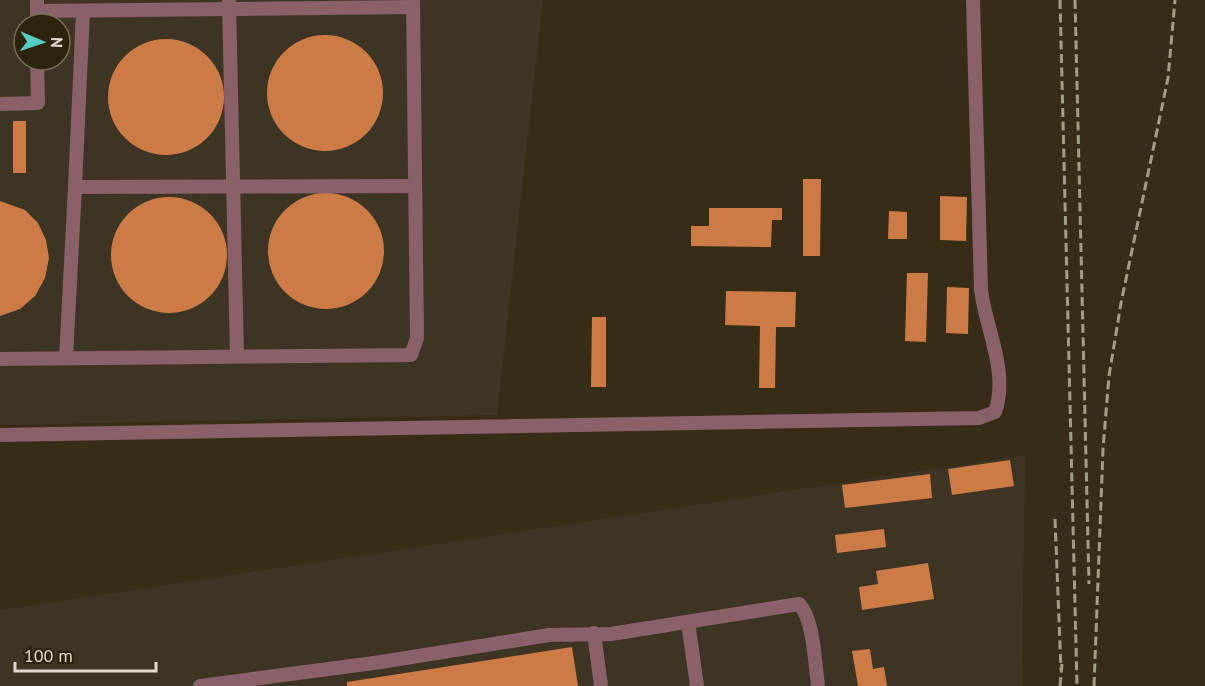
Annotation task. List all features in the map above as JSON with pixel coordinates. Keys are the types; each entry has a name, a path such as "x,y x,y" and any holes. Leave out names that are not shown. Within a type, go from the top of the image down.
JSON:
{"street":[{"path":"0,435 979,418 995,412 1001,396 1000,372 984,318 981,290 973,0"},
{"path":"0,359 411,355 417,338 413,4 230,5 37,12"},
{"path":"230,5 237,356"},
{"path":"66,358 83,11"},
{"path":"0,104 38,104 38,72"},
{"path":"75,188 415,186"},
{"path":"200,686 381,662 549,635 611,634 799,604 804,610 811,634 818,686"},
{"path":"688,622 697,686"},
{"path":"594,633 601,686"}],"shaded area":[{"path":"0,0 543,0 497,415 0,425"},
{"path":"1025,455 1022,686 0,686 0,610"}],"building":[{"path":"325,35 347,39 366,52 379,71 383,93 379,115 366,134 347,147 325,151 303,147 284,134 271,115 267,93 271,71 284,52 303,39"},
{"path":"166,39 188,43 207,56 220,75 224,97 220,119 207,138 188,151 166,155 144,151 125,138 112,119 108,97 112,75 125,56 144,43"},
{"path":"13,121 26,121 26,173 13,173"},
{"path":"803,179 821,179 820,256 803,256"},
{"path":"326,193 348,197 367,210 380,229 384,251 380,273 367,292 348,305 326,309 304,305 285,292 272,273 268,251 272,229 285,210 304,197"},
{"path":"940,196 967,197 966,241 940,240"},
{"path":"169,197 191,201 210,214 223,233 227,255 223,277 210,296 191,309 169,313 147,309 128,296 115,277 111,255 115,233 128,214 147,201"},
{"path":"0,201 25,210 38,223 46,240 49,258 45,278 35,296 20,309 0,316"},
{"path":"709,208 782,208 782,220 772,220 771,247 691,246 691,226 709,226"},
{"path":"889,211 907,212 907,239 888,239"},
{"path":"907,273 928,273 926,342 905,341"},
{"path":"947,287 969,288 968,334 946,333"},
{"path":"726,291 796,292 795,327 776,327 775,388 759,388 760,326 725,325"},
{"path":"592,317 606,317 606,387 591,387"},
{"path":"1010,460 1014,486 952,495 948,469"},
{"path":"930,474 932,498 845,508 842,485"},
{"path":"884,529 886,547 837,553 835,535"},
{"path":"928,563 934,599 862,610 859,587 878,584 876,571"},
{"path":"572,647 578,686 347,686 347,682"},
{"path":"870,649 873,669 884,667 887,686 858,686 852,651"}],"railway":[{"path":"1060,0 1077,686"},
{"path":"1075,0 1089,584"},
{"path":"1094,686 1103,449 1109,376 1121,303 1168,78 1175,0"},
{"path":"1055,519 1061,670"},
{"path":"1060,686 1062,664"}]}
